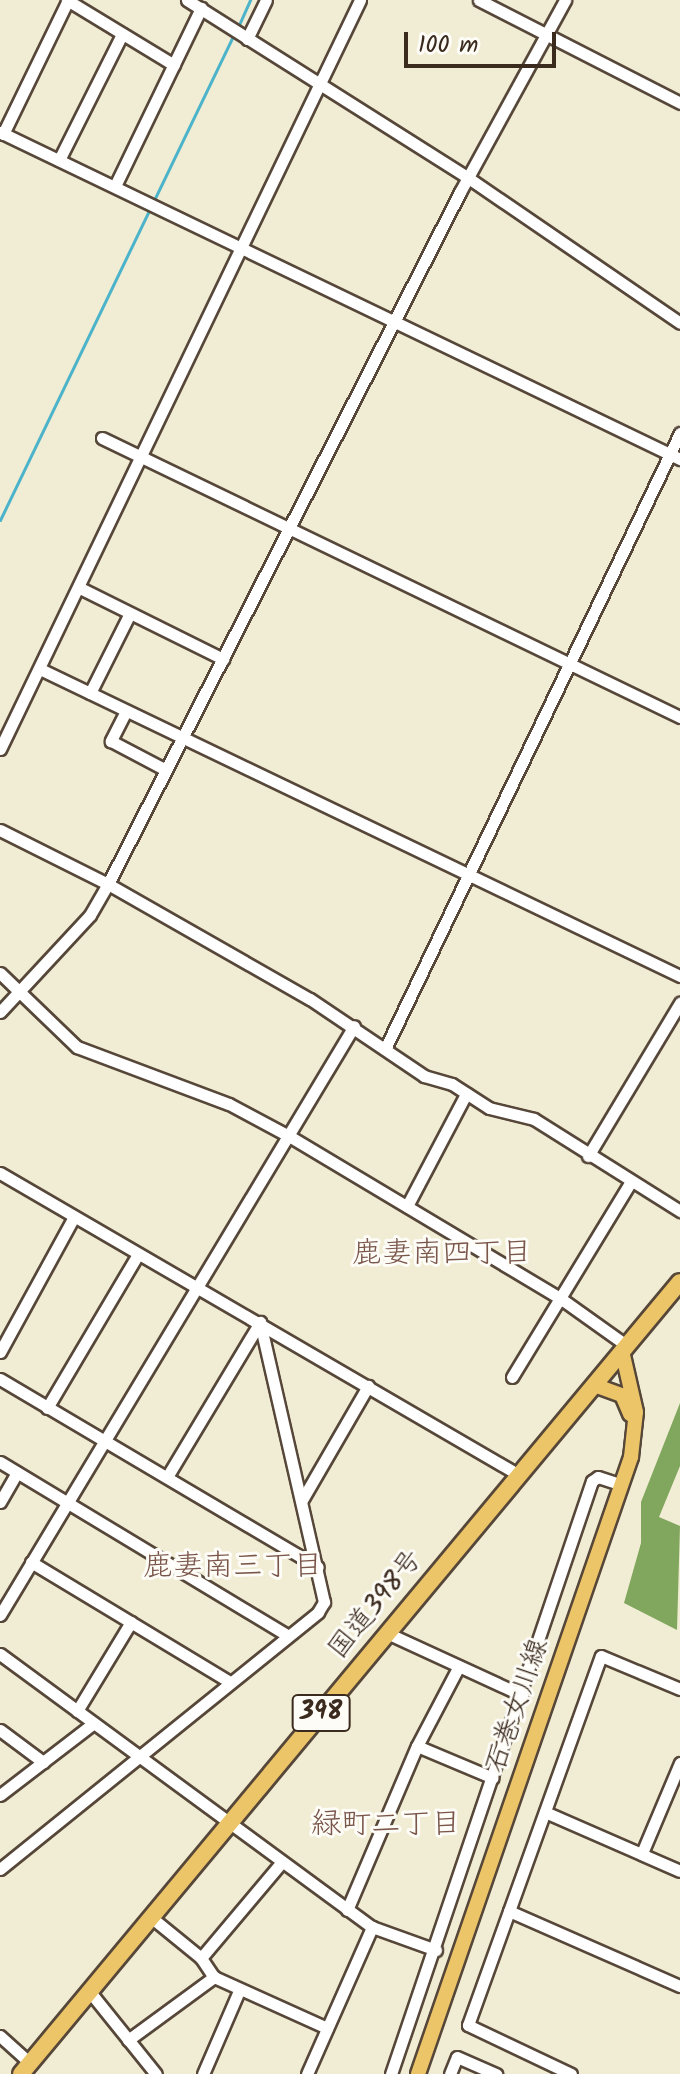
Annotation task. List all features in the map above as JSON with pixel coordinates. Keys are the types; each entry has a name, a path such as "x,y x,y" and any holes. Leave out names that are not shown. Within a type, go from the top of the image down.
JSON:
{"highway":[{"name":"国道398号","path":"26,2069 680,1282"}],"main road":[{"name":"石巻女川線","path":"418,2074 622,1485 634,1442 636,1412 624,1348"},
{"path":"594,1385 625,1399 634,1442"}],"street":[{"path":"174,65 68,0 2,133 675,457"},
{"path":"187,0 467,177 680,323"},
{"path":"244,37 266,0"},
{"path":"0,749 144,458 360,0"},
{"path":"479,0 680,103"},
{"path":"0,1012 90,915 108,884 467,177 565,0"},
{"path":"115,186 201,8"},
{"path":"59,160 122,34"},
{"path":"385,1049 569,664 675,457 680,433"},
{"path":"102,438 680,717"},
{"path":"80,588 223,659"},
{"path":"90,693 130,613"},
{"path":"40,669 680,976"},
{"path":"126,711 111,741 166,770"},
{"path":"0,830 108,884 354,1026 424,1076 466,1094 489,1108 534,1119 630,1183 637,1182 680,1211"},
{"path":"0,973 17,995 77,1047 229,1104 289,1136 560,1298 624,1348"},
{"path":"588,1156 680,1003"},
{"path":"0,1615 66,1502 200,1289 354,1026"},
{"path":"407,1206 466,1094"},
{"path":"0,1173 519,1475"},
{"path":"512,1377 630,1183"},
{"path":"0,1352 74,1217"},
{"path":"47,1408 138,1254"},
{"path":"167,1477 260,1322"},
{"path":"2,1862 288,1636 324,1602 260,1322"},
{"path":"0,1379 318,1567"},
{"path":"302,1500 368,1386"},
{"path":"0,1462 288,1636"},
{"path":"0,1502 17,1472"},
{"path":"391,2074 436,1950 592,1481 598,1477 622,1485"},
{"path":"31,1562 230,1682"},
{"path":"77,1711 131,1622"},
{"path":"387,1633 522,1695"},
{"path":"0,1654 372,1927 436,1950"},
{"path":"571,2074 468,2025 601,1656 680,1689"},
{"path":"347,1910 417,1746 459,1666"},
{"path":"0,1795 94,1723"},
{"path":"0,1730 43,1762"},
{"path":"417,1746 493,1778"},
{"path":"642,1853 680,1763"},
{"path":"545,1812 680,1871"},
{"path":"201,1958 281,1863"},
{"path":"509,1911 680,1986"},
{"path":"152,1918 201,1958 214,1977 239,1991 327,2028"},
{"path":"307,2074 372,1927"},
{"path":"128,2040 214,1977"},
{"path":"203,2074 239,1991"},
{"path":"90,1992 151,2072"},
{"path":"0,2036 26,2069"},
{"path":"450,2074 457,2057 496,2074"}],"green space":[{"path":"680,1403 680,1466 659,1517 680,1526 677,1630 624,1603 641,1543 641,1502"}],"waterway":[{"path":"238,27 250,0"},
{"path":"0,520 234,34"}],"district":[{"name":"鹿妻南四丁目","path":"442,1254"},
{"name":"鹿妻南三丁目","path":"233,1567"},
{"name":"緑町二丁目","path":"386,1825"}]}
